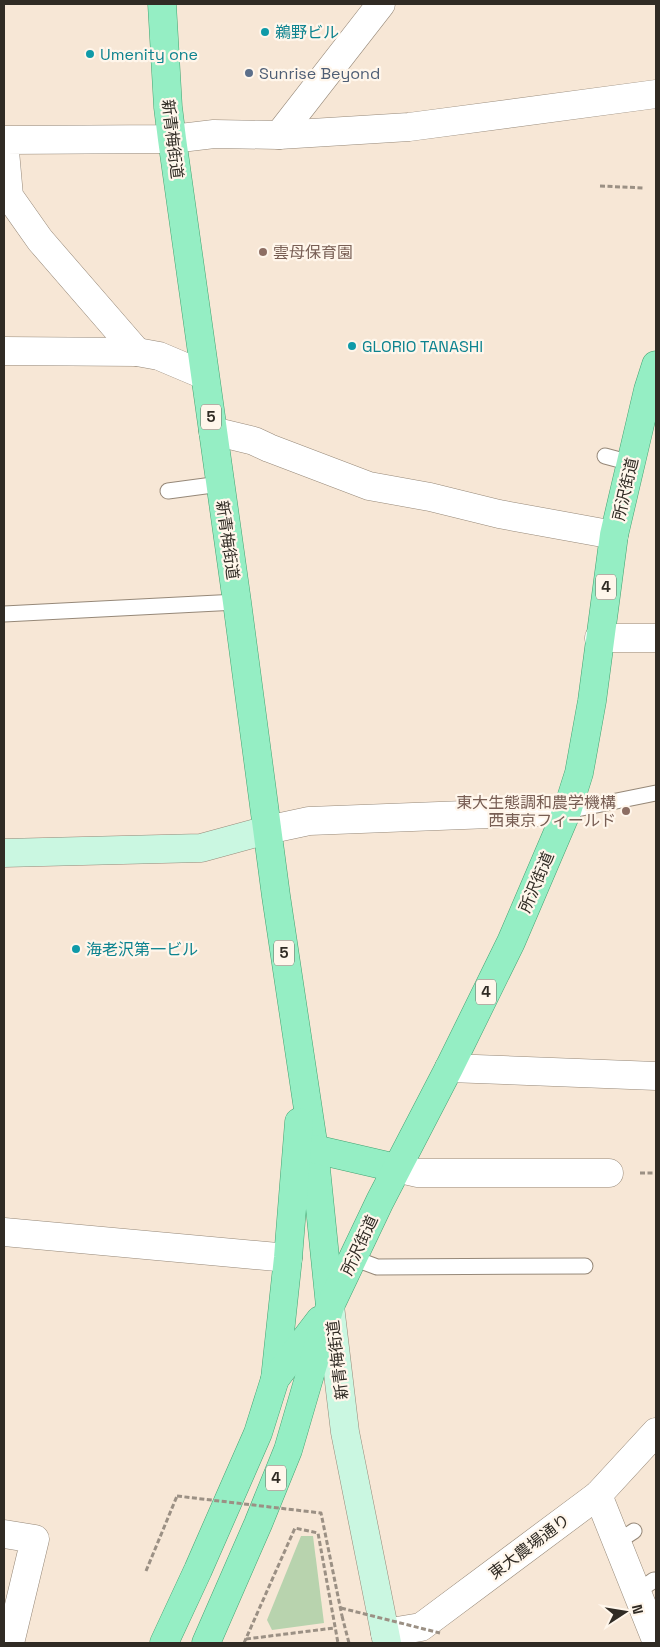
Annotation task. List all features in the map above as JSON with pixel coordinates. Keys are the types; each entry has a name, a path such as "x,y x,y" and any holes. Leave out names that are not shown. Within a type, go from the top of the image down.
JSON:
{"main road":[{"name":"新青梅街道","path":"162,4 168,107 267,830 314,1149 345,1432 386,1638"},
{"name":"所沢街道","path":"206,1643 288,1450 330,1306 396,1168 449,1068 511,942 567,812 579,772 592,701 614,535 648,390 656,365"},
{"path":"4,853 201,848 267,830"},
{"name":"新青梅街道","path":"275,1379 288,1258 302,1075"},
{"path":"314,1149 396,1168"},
{"name":"所沢街道","path":"164,1643 258,1433 275,1379 330,1306"}],"street":[{"path":"279,135 382,4"},
{"path":"137,352 40,240 9,196 4,140 172,138 214,134 279,135 408,127 656,94"},
{"path":"4,351 137,352 159,356 204,374"},
{"path":"213,431 254,441 314,471 369,486 405,500 445,493 472,516 499,514 614,535"},
{"path":"599,638 656,638"},
{"path":"267,830 310,821 567,812"},
{"path":"449,1068 656,1076"},
{"path":"396,1168 418,1173 610,1173"},
{"path":"4,1232 288,1258"},
{"name":"東大農場通り","path":"386,1638 421,1627 598,1495 651,1433"},
{"path":"598,1495 626,1537 646,1586 656,1640"},
{"path":"4,1534 35,1539 10,1643"}],"lane":[{"path":"605,456 630,463"},
{"path":"168,491 220,484"},
{"path":"4,614 237,602"},
{"path":"567,812 656,793"},
{"path":"353,1258 377,1267 585,1266"}],"path":[{"path":"600,186 644,188"},
{"path":"146,1571 177,1496 321,1513 349,1643"},
{"path":"244,1643 295,1528 318,1534 338,1643"},
{"path":"341,1608 440,1633"},
{"path":"246,1639 334,1628"}],"green space":[{"path":"301,1536 313,1536 324,1623 272,1630 267,1620"}],"place":[{"name":"鵜野ビル","path":"265,32"},
{"name":"Umenity one","path":"90,54"},
{"name":"Sunrise Beyond","path":"249,73"},
{"name":"雲母保育園","path":"263,252"},
{"name":"GLORIO TANASHI","path":"352,346"},
{"name":"東大生態調和農学機構 西東京フィールド","path":"626,811"},
{"name":"海老沢第一ビル","path":"76,949"}]}
